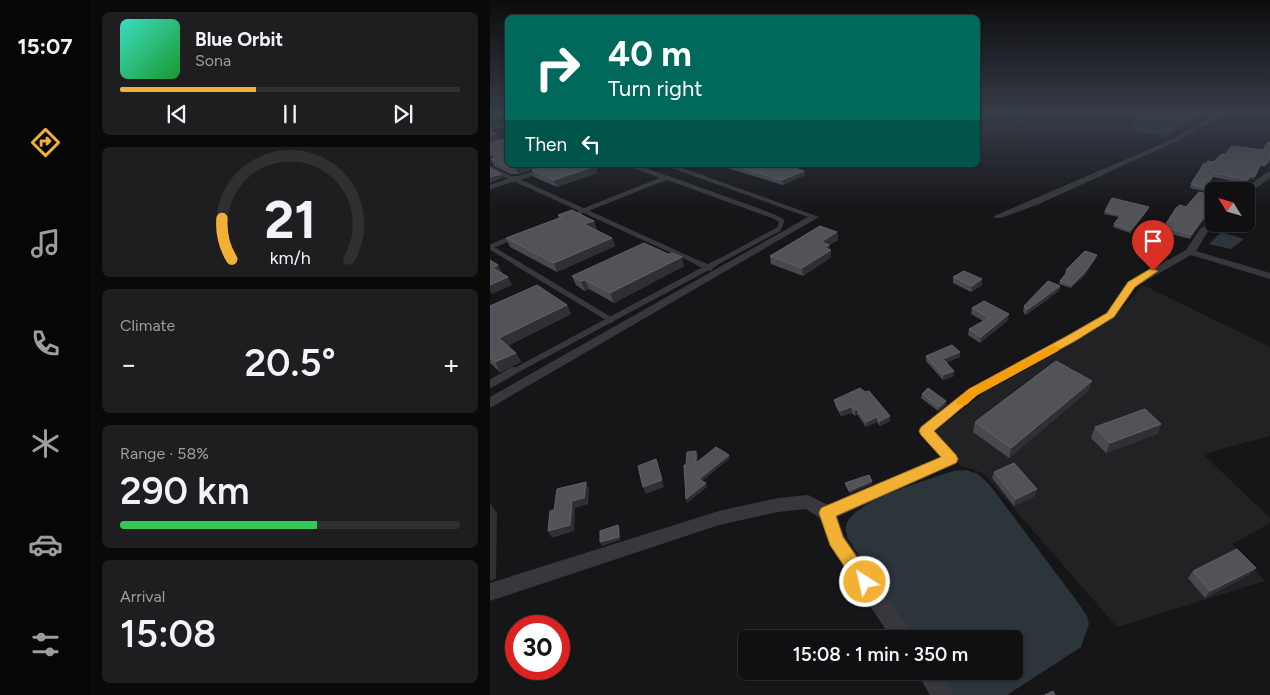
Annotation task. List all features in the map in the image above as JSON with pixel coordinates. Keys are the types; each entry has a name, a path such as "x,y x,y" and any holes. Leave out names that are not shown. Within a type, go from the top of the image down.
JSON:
{"street":[{"path":"998,216 1036,202 1162,146"},
{"path":"490,403 815,217 673,167"},
{"path":"1255,185 1270,174"},
{"path":"827,513 951,459 926,431 973,392 1071,339 1110,315 1131,284 1190,252 1205,230"},
{"path":"1190,252 1270,276"},
{"path":"490,592 719,518 778,505 808,502 827,513 836,540 898,630"},
{"path":"932,680 943,695"}],"lane":[{"path":"490,384 710,268 779,229 782,221 773,216 636,167"},
{"path":"490,168 710,268"},
{"path":"490,187 550,168"},
{"path":"572,215 666,178"},
{"path":"490,247 517,236"},
{"path":"490,247 611,320"}],"shaded area":[{"path":"1221,232 1244,239 1231,249 1209,244"},
{"path":"1143,285 1270,347 1270,436 1203,454 1270,518 1270,523 1232,544 1265,581 1117,627 983,473 961,466 932,434 985,392 1064,349 1113,318"},
{"path":"966,470 978,474 989,484 1079,604 1087,616 1089,624 1081,647 1007,695 951,695 940,680 1023,680 1023,630 906,630 847,537 846,527 851,517 861,508 893,492 953,471"}],"building":[{"path":"490,146 505,146 505,166 491,159 501,156 490,151"},
{"path":"1232,146 1263,150 1265,146 1270,146 1270,159 1266,164 1261,163 1255,176 1247,180 1214,173 1209,182 1205,182 1205,188 1191,184 1204,163 1206,164 1208,161 1213,162 1222,154 1225,155"},
{"path":"542,167 592,167 554,180 532,170"},
{"path":"739,167 792,167 804,171 782,180"},
{"path":"490,168 501,174 490,177"},
{"path":"1199,192 1205,194 1205,216 1191,235 1164,227 1176,208 1180,205 1186,207"},
{"path":"1112,198 1149,207 1131,230 1114,224 1121,215 1105,211"},
{"path":"572,210 594,221 584,224 612,238 554,263 506,238 562,217 558,215"},
{"path":"820,226 837,232 821,242 829,245 825,248 831,250 802,268 770,256"},
{"path":"644,243 668,254 672,253 682,257 610,293 585,280 581,281 572,276"},
{"path":"1085,251 1097,255 1085,272 1072,285 1060,281 1068,271 1066,270"},
{"path":"490,260 498,265 493,268 508,277 490,285"},
{"path":"964,271 982,279 972,286 953,277"},
{"path":"1048,281 1060,286 1027,310 1024,306"},
{"path":"537,285 567,305 499,338 516,353 495,362 490,358 490,306"},
{"path":"984,301 1009,314 981,337 969,329 989,318 972,308"},
{"path":"952,345 960,352 943,359 954,371 943,375 926,356"},
{"path":"1056,361 1092,381 1011,448 975,422"},
{"path":"860,388 865,392 869,391 890,416 880,421 877,417 866,422 857,409 855,410 851,407 840,411 834,400"},
{"path":"928,388 946,401 939,407 922,394"},
{"path":"1145,409 1161,424 1110,443 1095,427"},
{"path":"716,447 729,455 699,479 706,483 686,499 684,465 686,465 687,452 696,451 696,463"},
{"path":"656,459 662,480 643,487 638,466"},
{"path":"1014,463 1037,489 1016,499 994,472"},
{"path":"869,475 872,481 849,491 845,483"},
{"path":"586,482 584,498 572,501 570,525 548,531 550,511 554,510 557,489"},
{"path":"618,525 619,537 600,542 600,531"},
{"path":"1237,549 1256,568 1210,591 1193,571"},
{"path":"1053,691 1055,695 1045,695"}],"slow traffic":[{"path":"962,401 973,392 1054,348"}],"route":[{"path":"865,582 836,540 827,513 951,459 926,431 973,392 1071,339 1110,315 1131,284 1153,271"}]}
